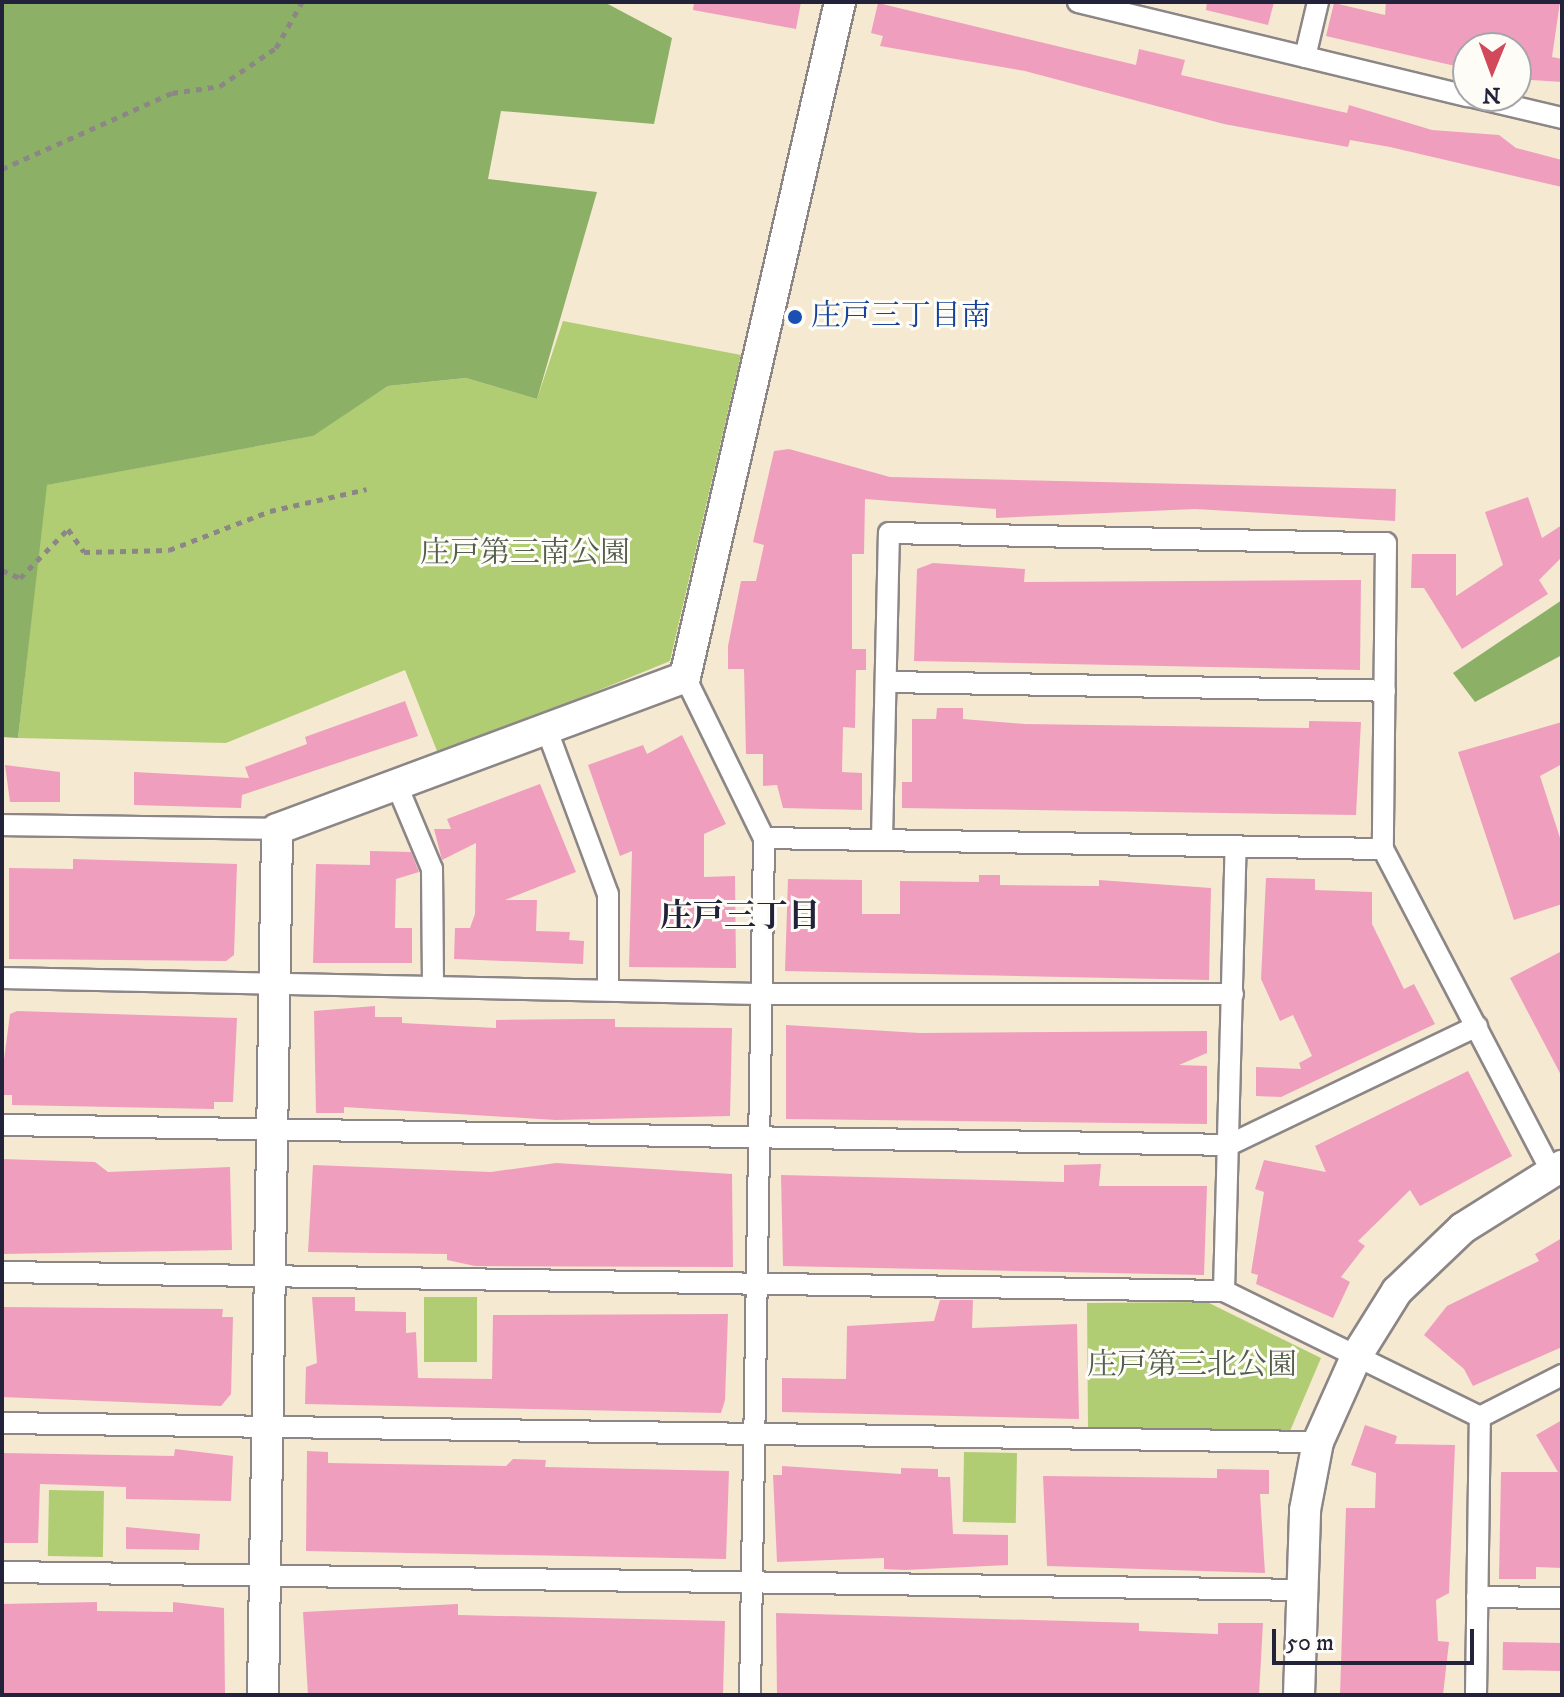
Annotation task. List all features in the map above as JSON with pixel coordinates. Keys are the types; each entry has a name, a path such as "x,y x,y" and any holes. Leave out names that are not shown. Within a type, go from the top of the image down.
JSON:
{"street":[{"path":"750,1695 757,1285 756,1138 764,838 685,677 840,2"},
{"path":"1078,2 1452,92"},
{"path":"1305,57 1318,2"},
{"path":"1532,111 1562,118"},
{"path":"882,839 889,533 1386,543 1383,849 1556,1169 1463,1228 1397,1291 1357,1355 1318,1442 1302,1590 1299,1695"},
{"path":"2,825 277,829 548,733 685,677"},
{"path":"886,682 1385,691"},
{"path":"548,733 608,894 608,988"},
{"path":"398,788 432,869 433,984"},
{"path":"263,1695 275,1133 277,829"},
{"path":"764,838 1383,849"},
{"path":"1224,1291 1236,847"},
{"path":"2,978 433,984 759,994 1233,994"},
{"path":"2,1125 275,1133 1229,1145 1477,1026"},
{"path":"2,1272 1224,1291 1480,1417"},
{"path":"1480,1417 1562,1375"},
{"path":"1476,1695 1480,1417"},
{"path":"2,1423 1318,1442"},
{"path":"2,1572 1302,1590"},
{"path":"1477,1597 1562,1598"}],"path":[{"path":"2,169 172,93 220,86 276,48 302,2"},
{"path":"2,570 20,578 68,529 84,552 169,550 270,511 367,489"}],"green space":[{"path":"2,2 604,2 672,38 654,124 501,111 488,179 597,192 537,399 466,378 388,386 313,436 47,485 18,738 2,737"},
{"name":"庄戸第三南公園","path":"563,321 741,355 670,661 439,756 405,670 226,743 18,738 46,485 312,436 388,386 466,378 537,399"},
{"path":"1562,600 1562,655 1475,702 1453,673"},
{"path":"424,1297 477,1297 477,1362 424,1362"},
{"name":"庄戸第三北公園","path":"1207,1302 1321,1358 1290,1431 1088,1428 1087,1303"},
{"path":"964,1452 1017,1453 1016,1523 963,1522"},
{"path":"49,1490 104,1491 103,1557 48,1556"}],"building":[{"path":"694,2 801,2 796,29 693,10"},
{"path":"1207,2 1274,2 1268,25 1206,10"},
{"path":"1386,2 1560,2 1552,57 1562,59 1562,82 1532,80 1532,32 1452,32 1452,65 1326,36 1334,3 1385,15"},
{"path":"878,3 1136,65 1139,49 1185,60 1181,75 1347,113 1349,105 1432,130 1499,135 1516,148 1562,160 1562,187 1390,147 1350,140 1348,147 1224,124 1025,71 880,46 883,36 871,33"},
{"path":"789,449 890,477 1396,489 1395,521 1195,509 996,518 996,509 865,499 864,554 852,554 852,649 866,649 866,670 856,670 855,728 843,727 842,772 862,773 862,810 783,808 777,785 763,786 763,754 746,754 744,669 728,669 728,646 741,581 756,581 764,545 753,542 774,451"},
{"path":"1528,497 1542,538 1562,525 1562,557 1539,580 1548,594 1462,649 1424,588 1411,588 1412,554 1456,554 1456,596 1503,565 1485,512"},
{"path":"933,563 1025,569 1024,582 1361,580 1360,670 914,661 917,569"},
{"path":"405,701 418,736 242,795 241,808 134,805 134,772 249,778 245,767 307,744 305,737"},
{"path":"937,708 963,708 963,719 1025,724 1309,728 1309,721 1361,722 1356,815 902,808 902,782 912,782 912,719 936,719"},
{"path":"1562,722 1562,764 1540,776 1562,844 1562,904 1514,920 1458,752"},
{"path":"682,735 726,824 704,834 704,877 735,876 736,968 629,967 632,851 620,856 588,765 643,745 647,754"},
{"path":"5,765 60,772 60,802 10,802"},
{"path":"540,784 576,872 505,900 537,900 536,931 570,932 569,940 584,941 583,964 454,959 455,928 470,928 475,914 476,843 442,860 434,829 451,829 447,819"},
{"path":"370,851 411,852 419,872 396,879 395,928 412,928 412,963 313,963 316,864 370,865"},
{"path":"73,859 237,864 234,955 226,961 9,959 9,868 73,869"},
{"path":"979,875 1000,875 1000,885 1099,886 1099,880 1211,888 1209,980 785,971 788,879 862,880 862,914 900,914 900,881 979,882"},
{"path":"1266,878 1315,879 1315,890 1372,892 1372,924 1404,989 1414,984 1435,1024 1281,1097 1256,1096 1256,1067 1301,1069 1299,1063 1312,1056 1293,1015 1280,1021 1261,979"},
{"path":"1562,951 1562,1077 1510,978"},
{"path":"375,1006 375,1017 402,1017 402,1023 496,1028 496,1020 615,1019 615,1027 732,1028 730,1116 556,1120 344,1107 344,1113 316,1113 314,1011"},
{"path":"17,1011 237,1018 233,1102 214,1102 214,1109 12,1105 12,1095 2,1095 2,1075 10,1014"},
{"path":"786,1025 920,1033 1207,1031 1207,1053 1179,1065 1207,1066 1207,1124 786,1119"},
{"path":"1468,1071 1512,1156 1420,1206 1410,1190 1358,1241 1365,1246 1341,1277 1350,1282 1333,1318 1256,1284 1258,1275 1251,1273 1264,1192 1255,1189 1264,1160 1326,1172 1315,1146"},
{"path":"2,1159 95,1162 108,1172 230,1167 232,1250 2,1254"},
{"path":"556,1163 732,1174 733,1267 475,1266 447,1260 447,1254 308,1252 313,1165 491,1172"},
{"path":"1101,1164 1099,1186 1207,1186 1204,1275 783,1266 781,1175 1064,1182 1064,1165"},
{"path":"1562,1238 1562,1347 1473,1386 1464,1369 1424,1335 1447,1306 1539,1261 1535,1254"},
{"path":"312,1297 355,1297 355,1311 406,1312 406,1333 416,1332 418,1378 492,1379 493,1315 728,1314 725,1400 721,1413 305,1404 306,1367 317,1363"},
{"path":"940,1300 973,1300 972,1328 1077,1324 1079,1419 782,1412 782,1378 846,1379 847,1326 934,1321"},
{"path":"2,1307 223,1309 222,1317 233,1317 231,1394 221,1406 2,1397"},
{"path":"1562,1420 1562,1568 1536,1567 1536,1579 1499,1579 1501,1472 1558,1472 1536,1435"},
{"path":"1365,1425 1397,1436 1395,1444 1455,1445 1449,1593 1436,1600 1438,1641 1449,1642 1443,1695 1340,1695 1346,1508 1375,1508 1376,1473 1351,1465"},
{"path":"175,1449 233,1456 231,1501 126,1499 126,1487 40,1484 38,1543 2,1543 2,1453 174,1456"},
{"path":"307,1451 328,1452 328,1463 506,1466 513,1459 546,1460 545,1467 729,1471 726,1559 306,1551"},
{"path":"782,1466 901,1474 901,1468 938,1469 938,1477 950,1477 953,1534 1008,1535 1008,1565 905,1570 884,1569 884,1558 777,1562 773,1475 782,1475"},
{"path":"1217,1469 1269,1470 1269,1494 1260,1494 1265,1573 1047,1566 1043,1476 1217,1478"},
{"path":"126,1527 200,1534 199,1550 126,1549"},
{"path":"97,1602 97,1611 173,1612 173,1602 224,1608 225,1695 2,1695 2,1604"},
{"path":"458,1604 458,1615 725,1621 723,1695 308,1695 303,1612"},
{"path":"776,1613 1139,1623 1139,1631 1218,1634 1218,1623 1263,1623 1259,1695 777,1695"},
{"path":"1503,1642 1562,1643 1562,1671 1503,1670"}],"place":[{"name":"庄戸三丁目南","path":"795,317"}],"district":[{"name":"庄戸三丁目","path":"740,917"}]}
